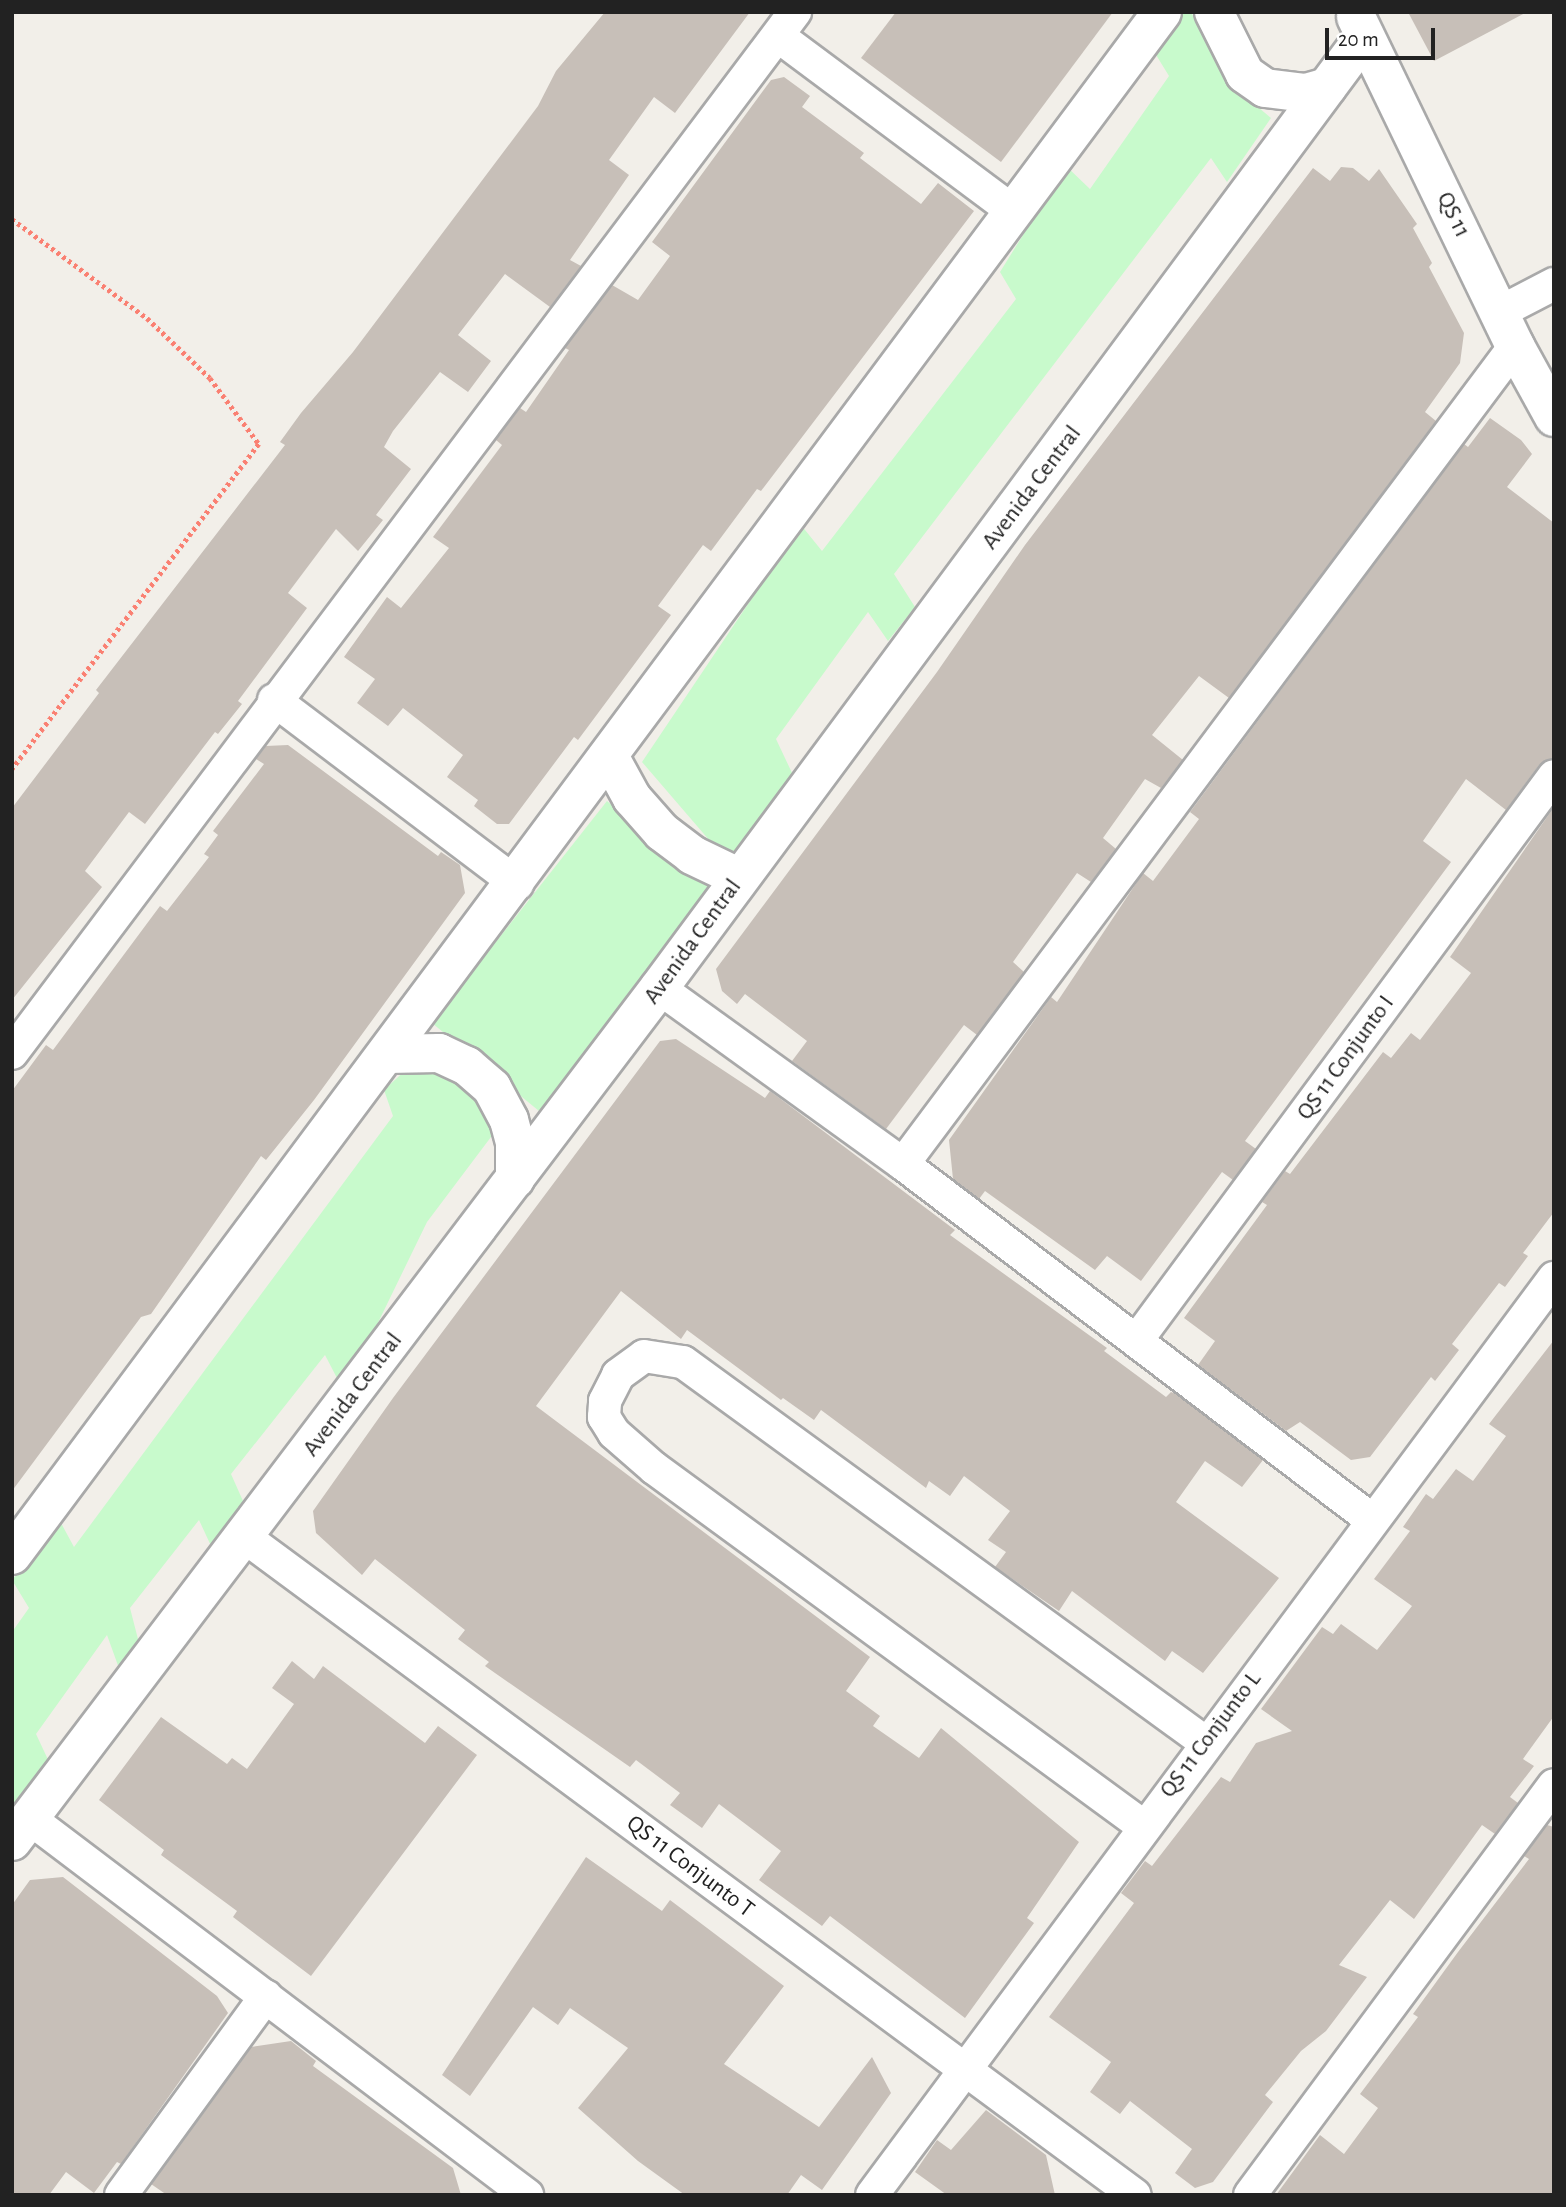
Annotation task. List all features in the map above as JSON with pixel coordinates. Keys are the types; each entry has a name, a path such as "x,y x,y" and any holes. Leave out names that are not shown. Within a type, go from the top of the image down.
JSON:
{"street":[{"path":"12,1555 517,884 609,756 1162,12"},
{"path":"1214,12 1245,74 1265,88 1306,93 1327,87"},
{"path":"12,1053 274,700 787,24 1013,211"},
{"name":"Avenida Central","path":"21,1830 246,1538 1220,237 1327,87 1360,24"},
{"name":"QS 11","path":"1360,24 1507,329 1554,418"},
{"path":"903,1164 1507,329 1554,284"},
{"path":"274,700 517,884"},
{"path":"609,756 632,798 662,832 692,855 740,878"},
{"name":"QS 11 Conjunto I","path":"1137,1340 1554,776"},
{"path":"659,988 903,1164 1372,1521"},
{"path":"387,1054 439,1053 467,1066 492,1088 512,1131 515,1179"},
{"name":"QS 11 Conjunto L","path":"872,2195 1143,1826 1554,1278"},
{"path":"1143,1826 654,1468 614,1433 604,1417 605,1401 618,1375 644,1356 683,1362 1206,1742"},
{"name":"QS 11 Conjunto T","path":"246,1538 965,2071 1122,2191"},
{"path":"1251,2195 1554,1785"},
{"path":"21,1830 266,1996 509,2190"},
{"path":"121,2195 266,1996"}],"path":[{"path":"12,219 147,318 210,378 259,444 12,769"}],"green space":[{"path":"1184,12 1191,12 1227,81 1271,118 1227,182 1211,158 894,574 915,607 888,641 868,612 776,739 793,775 728,862 642,762 801,525 822,551 1016,299 1000,272 1066,166 1090,189 1169,76 1153,50"},
{"path":"607,801 711,889 539,1111 432,1023"},
{"path":"409,1067 468,1082 497,1129 427,1222 372,1335 338,1380 325,1355 231,1474 243,1501 212,1548 199,1520 130,1608 139,1643 120,1671 107,1635 36,1734 51,1766 12,1815 12,1632 29,1608 12,1580 61,1523 74,1547 393,1116 384,1090"}],"building":[{"path":"605,12 750,12 675,113 654,97 609,160 629,175 570,260 581,266 550,307 505,274 458,335 491,361 468,392 440,372 393,431 384,447 411,469 376,515 383,520 358,551 336,529 288,593 307,608 238,701 242,704 218,734 215,732 145,824 129,812 85,871 102,887 12,1000 12,808 99,693 96,690 285,445 280,442 301,413 353,352 538,106 556,71"},
{"path":"896,12 1113,12 1001,162 861,58"},
{"path":"1408,12 1527,12 1434,61"},
{"path":"784,77 810,96 802,107 864,153 860,158 921,204 938,183 974,211 761,491 757,489 711,551 703,545 658,606 671,615 578,740 574,737 509,824 497,824 474,806 478,800 447,777 463,755 403,708 388,726 357,703 375,679 344,657 387,597 401,608 449,548 433,537 502,445 496,440 520,408 526,412 569,350 565,348 612,285 638,300 670,256 652,242 771,80"},
{"path":"1341,167 1353,168 1369,181 1379,169 1417,224 1413,228 1432,263 1429,267 1464,333 1460,363 1425,412 1436,421 1229,698 1199,676 1152,735 1183,760 1161,788 1145,779 1103,838 1116,849 1091,882 1077,873 1013,962 1024,972 977,1035 964,1025 886,1129 792,1061 807,1041 745,994 737,1004 722,991 716,969 937,672 1025,545 1313,168 1330,181"},
{"path":"1490,418 1521,440 1532,454 1507,487 1554,523 1554,758 1539,765 1506,810 1466,779 1423,841 1451,862 1245,1141 1256,1149 1233,1180 1222,1172 1141,1281 1107,1256 1095,1270 985,1191 979,1199 953,1179 949,1140 1051,997 1057,1002 1143,873 1153,881 1199,819 1190,812 1464,444 1468,447"},
{"path":"288,745 438,856 441,852 460,865 465,893 314,1100 266,1160 261,1156 151,1314 141,1317 12,1491 12,1091 46,1045 53,1050 160,906 167,911 209,857 204,854 218,835 213,831 264,764 256,759 266,746"},
{"path":"1554,807 1554,1212 1523,1253 1528,1256 1505,1287 1499,1283 1452,1344 1459,1350 1435,1381 1431,1377 1370,1457 1351,1460 1300,1422 1286,1431 1198,1365 1215,1341 1184,1318 1267,1205 1262,1202 1285,1171 1290,1174 1383,1052 1391,1058 1411,1033 1420,1040 1471,973 1450,957"},
{"path":"676,1039 765,1098 770,1091 955,1230 950,1235 1107,1348 1104,1351 1166,1397 1171,1392 1176,1394 1263,1460 1242,1487 1205,1461 1176,1502 1279,1578 1203,1673 1172,1651 1165,1661 1072,1591 1059,1611 995,1567 1006,1552 988,1540 1010,1511 964,1476 950,1496 929,1481 926,1488 821,1410 814,1420 783,1398 781,1400 687,1330 681,1339 621,1291 536,1406 870,1657 846,1691 880,1716 873,1726 919,1758 941,1728 1079,1842 1027,1918 1034,1923 965,2018 830,1916 822,1926 759,1880 781,1851 719,1804 702,1828 670,1805 680,1793 636,1760 630,1767 485,1666 489,1662 458,1639 465,1630 375,1559 362,1575 316,1533 313,1511 393,1398 660,1041"},
{"path":"1554,1340 1554,1716 1523,1759 1534,1766 1510,1797 1518,1803 1495,1834 1482,1825 1414,1919 1390,1900 1339,1965 1367,1977 1326,2031 1301,2051 1265,2095 1273,2102 1213,2182 1195,2188 1175,2173 1192,2149 1130,2101 1120,2114 1090,2092 1111,2062 1049,2017 1134,1903 1121,1893 1145,1861 1152,1866 1221,1777 1230,1782 1256,1743 1292,1731 1261,1709 1322,1627 1333,1634 1341,1624 1377,1650 1412,1606 1374,1579 1410,1531 1403,1527 1426,1494 1433,1499 1456,1469 1473,1481 1506,1436 1489,1424"},
{"path":"292,1661 314,1679 323,1666 425,1743 438,1726 477,1755 311,1976 233,1917 237,1911 161,1855 164,1850 99,1800 161,1717 227,1764 232,1758 247,1769 294,1704 272,1688"},
{"path":"1547,1825 1554,1827 1554,2195 1276,2195 1320,2135 1344,2154 1378,2108 1360,2094 1418,2017 1413,2014 1529,1859 1524,1856"},
{"path":"586,1857 662,1911 670,1900 784,1986 724,2064 819,2127 872,2057 891,2093 822,2190 801,2175 787,2195 685,2195 638,2161 578,2108 628,2048 570,2008 558,2025 533,2007 470,2096 442,2075"},
{"path":"63,1877 217,1996 228,2013 121,2164 117,2162 94,2193 66,2172 49,2195 12,2195 12,1905 30,1880"},
{"path":"291,2041 316,2061 313,2066 453,2168 461,2195 167,2195 151,2184 251,2047"},
{"path":"986,2110 1046,2155 1055,2195 947,2195 915,2172 937,2140 951,2150"}]}
